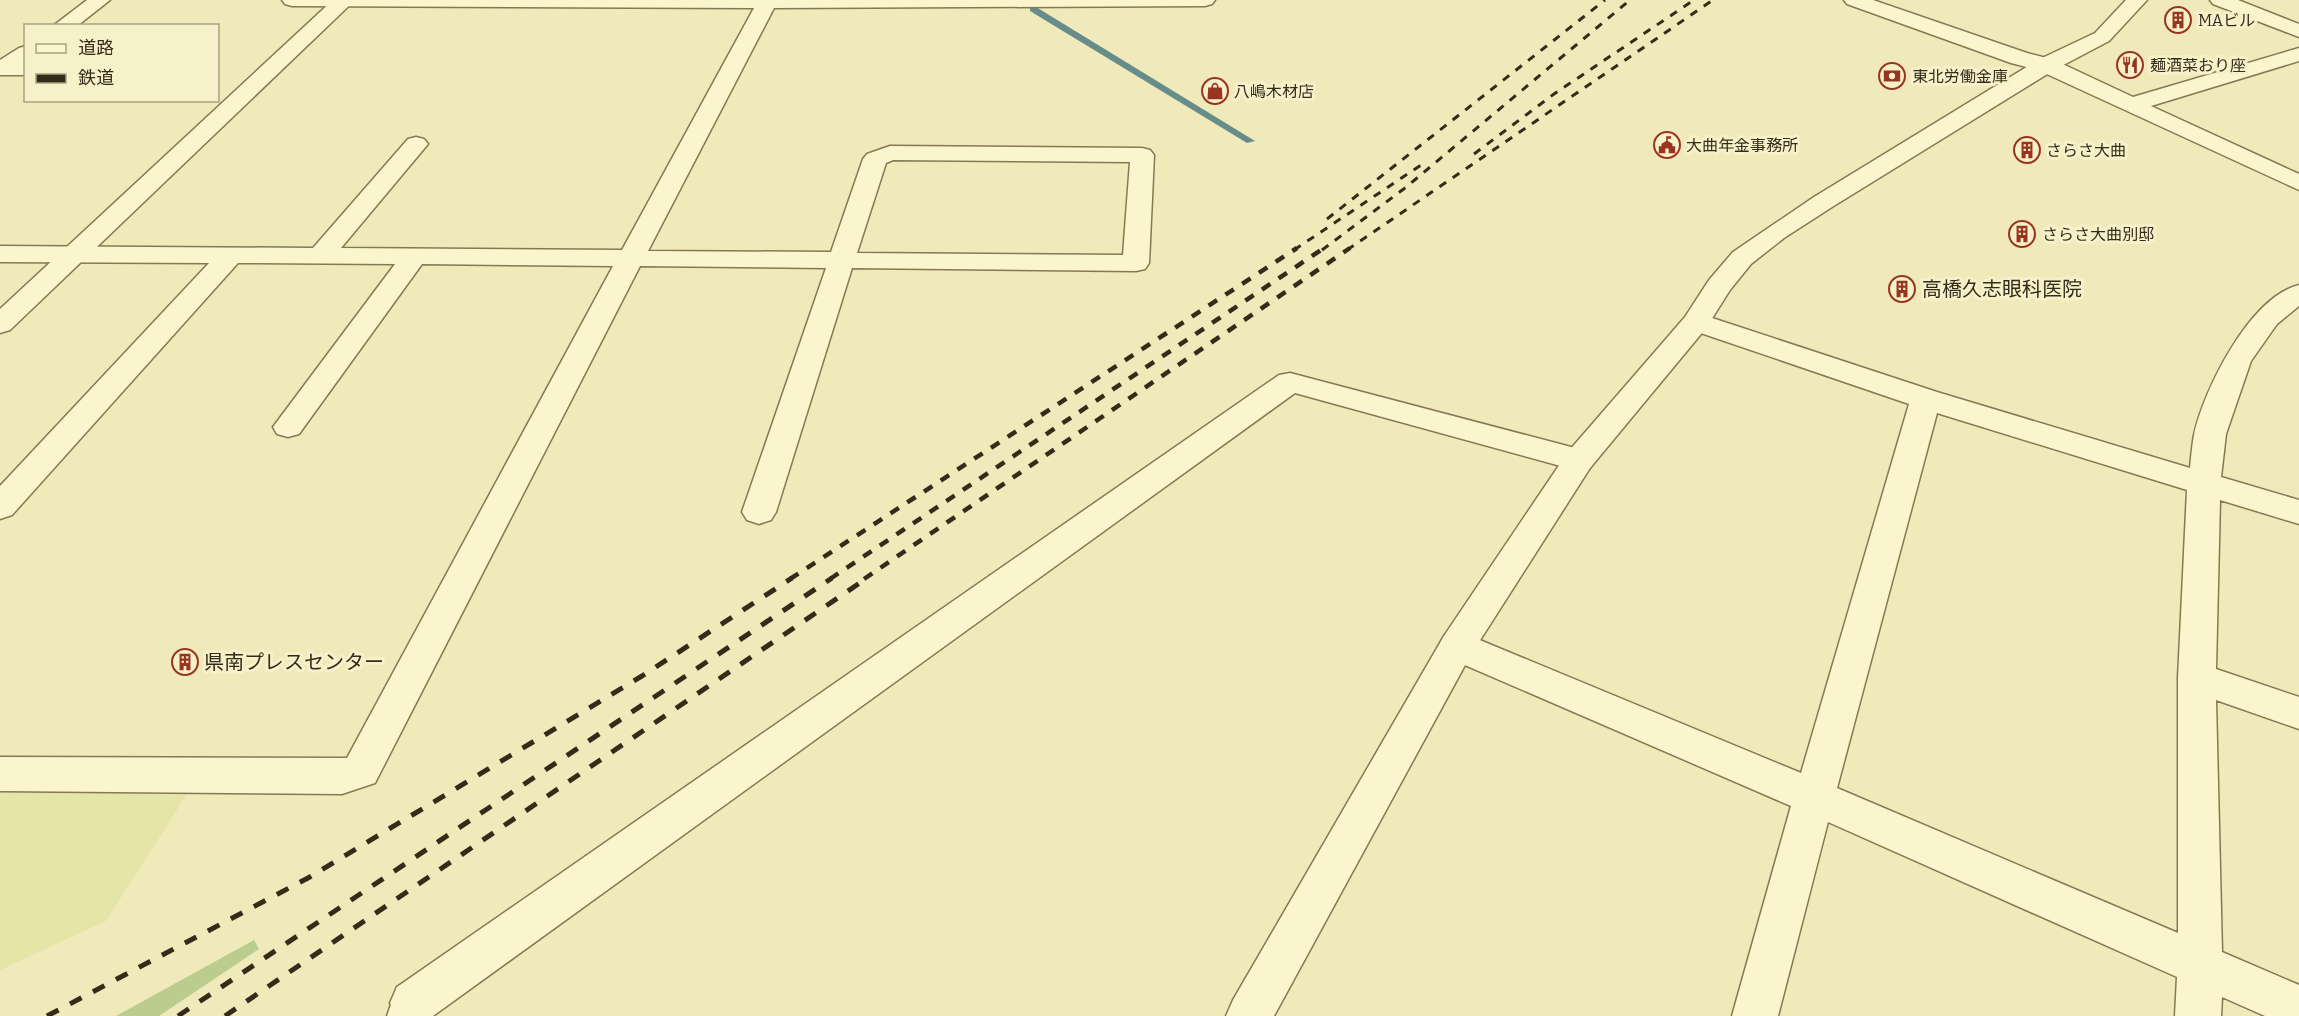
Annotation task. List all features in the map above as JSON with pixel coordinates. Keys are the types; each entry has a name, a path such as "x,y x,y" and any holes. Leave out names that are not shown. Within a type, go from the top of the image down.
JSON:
{"street":[{"path":"66,24 100,0"},
{"path":"292,0 1205,0"},
{"path":"0,324 345,0"},
{"path":"1854,0 2046,65 2299,183"},
{"path":"1249,1016 1457,646 1579,460 1696,322 1719,286 1742,258 1774,232 2046,65 2102,38 2137,0"},
{"path":"2220,0 2299,31"},
{"path":"0,774 342,777 361,771 767,1"},
{"path":"24,53 1,69 24,69"},
{"path":"2133,104 2299,54"},
{"path":"319,257 416,144"},
{"path":"0,254 630,260 842,261 1136,262 1142,155 890,153 875,159 842,261 759,512"},
{"path":"0,507 230,256"},
{"path":"288,427 413,258"},
{"path":"2198,1016 2200,965 2197,678 2204,482 2210,434 2237,362 2267,318 2299,293"},
{"path":"1696,322 1926,399 2299,512"},
{"path":"412,1010 1290,382 1579,460"},
{"path":"1755,1016 1926,399"},
{"path":"1457,646 1814,797 2299,1008"},
{"path":"2197,678 2299,713"}],"green space":[{"path":"0,792 187,794 106,921 0,970"},
{"path":"254,940 259,949 159,1016 116,1016"}],"waterway":[{"path":"1033,9 1250,141"}],"railway":[{"path":"1327,219 1605,0"},
{"path":"1322,250 1405,188 1630,0"},
{"path":"1474,154 1554,94 1694,0"},
{"path":"1347,250 1713,0"},
{"path":"1297,248 1421,165"},
{"path":"790,579 1297,248"},
{"path":"830,579 1324,248"},
{"path":"864,579 1350,248"},
{"path":"47,1016 308,878 642,676 792,578"},
{"path":"178,1016 832,578"},
{"path":"225,1016 867,578"}],"place":[{"name":"MAビル","path":"2178,20"},
{"name":"麺酒菜おり座","path":"2130,65"},
{"name":"東北労働金庫","path":"1892,76"},
{"name":"八嶋木材店","path":"1215,91"},
{"name":"大曲年金事務所","path":"1667,145"},
{"name":"さらさ大曲","path":"2027,150"},
{"name":"さらさ大曲別邸","path":"2022,234"},
{"name":"高橋久志眼科医院","path":"1902,289"},
{"name":"県南プレスセンター","path":"185,662"}]}
